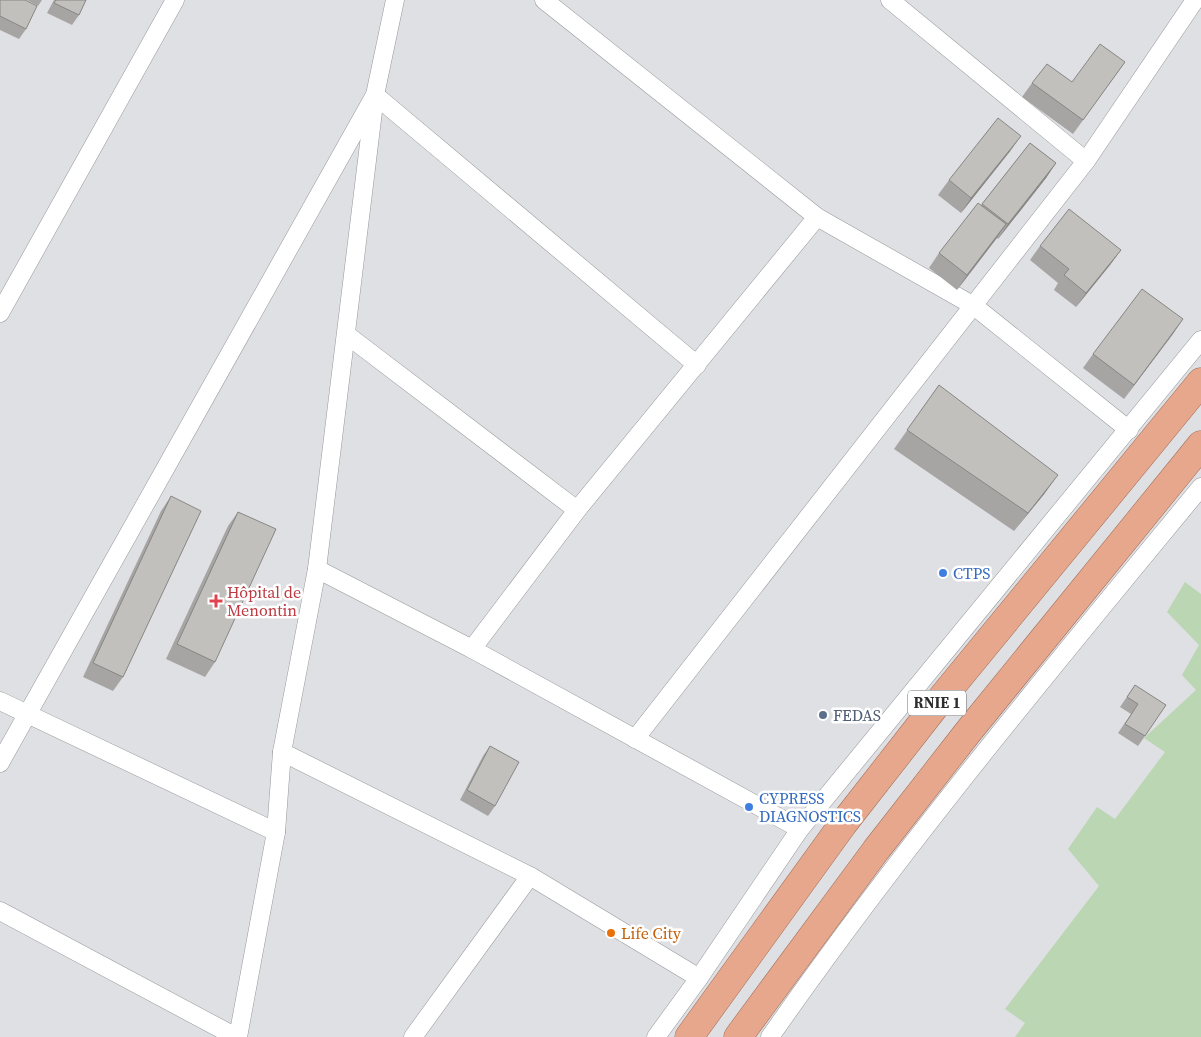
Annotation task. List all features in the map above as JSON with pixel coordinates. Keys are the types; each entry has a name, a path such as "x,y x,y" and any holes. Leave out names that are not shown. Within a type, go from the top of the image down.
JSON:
{"highway":[{"name":"RNIE 1","path":"689,1037 860,801 936,705 1201,382"},
{"name":"RNIE 1","path":"738,1037 871,858 968,732 1201,445"}],"street":[{"path":"0,313 175,0"},
{"path":"0,911 237,1037 276,832 282,752 317,569 374,95 395,0"},
{"path":"544,0 817,216 974,306 1129,430"},
{"path":"890,0 1086,161"},
{"path":"635,739 1086,161 1195,4"},
{"path":"374,95 696,365"},
{"path":"0,763 374,95"},
{"path":"472,649 577,510 817,216"},
{"path":"346,335 577,510"},
{"path":"656,1037 699,978 800,829 1201,340"},
{"path":"770,1037 894,869 971,770 1201,487"},
{"path":"317,569 472,649 800,829"},
{"path":"0,702 276,832"},
{"path":"282,752 530,876 699,978"},
{"path":"413,1037 530,876"}],"green space":[{"path":"1185,582 1201,594 1201,1037 1015,1037 1025,1023 1005,1009 1099,886 1068,849 1097,807 1115,819 1165,752 1144,738 1196,690 1182,675 1199,645 1167,612"}],"building":[{"path":"0,0 25,0 37,6 26,29 0,16"},
{"path":"56,0 86,0 79,15 54,3"},
{"path":"1100,44 1125,62 1083,120 1032,83 1047,64 1072,82"},
{"path":"998,118 1021,136 971,198 949,180"},
{"path":"1030,143 1056,163 1008,224 982,204"},
{"path":"978,203 1006,224 967,275 939,253"},
{"path":"1069,209 1121,250 1086,293 1064,275 1069,269 1040,246"},
{"path":"1142,289 1183,319 1134,385 1093,354"},
{"path":"939,385 1058,475 1028,513 907,430"},
{"path":"171,496 201,511 123,677 93,663"},
{"name":"Hôpital de Menontin","path":"238,512 276,529 215,662 177,644"},
{"path":"1135,685 1166,705 1145,736 1125,724 1138,704 1127,697"},
{"path":"490,746 519,762 495,806 467,790"}],"place":[{"name":"CTPS","path":"943,573"},
{"name":"Hôpital de Menontin","path":"216,601"},
{"name":"FEDAS","path":"823,715"},
{"name":"CYPRESS DIAGNOSTICS","path":"749,807"},
{"name":"Life City","path":"611,933"}]}
